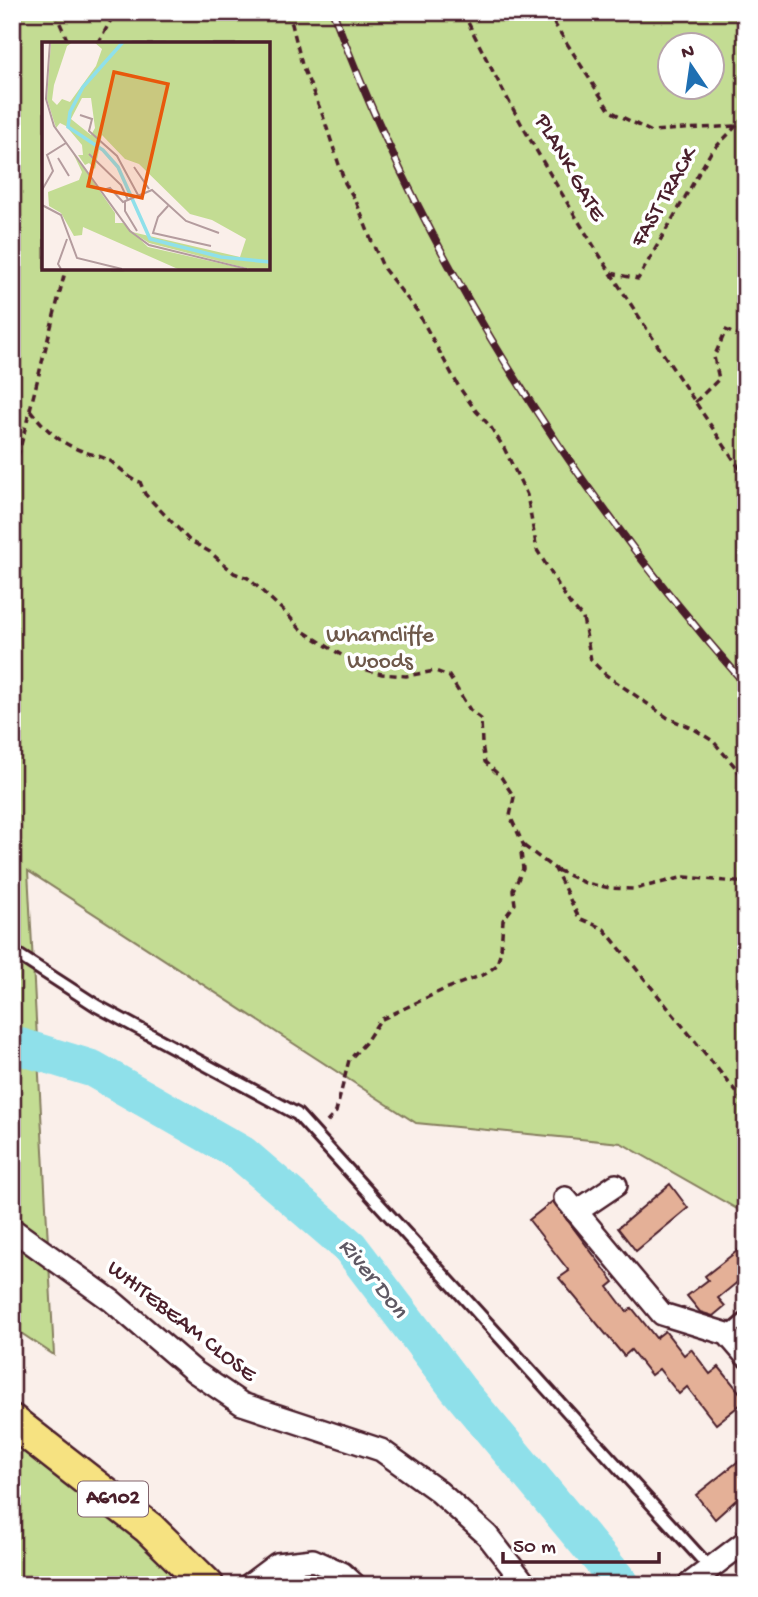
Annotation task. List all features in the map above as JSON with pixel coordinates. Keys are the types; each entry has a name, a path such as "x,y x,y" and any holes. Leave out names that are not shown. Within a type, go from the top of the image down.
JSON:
{"main road":[{"name":"A6102","path":"12,1421 149,1528 207,1585"}],"street":[{"path":"616,1185 571,1205 663,1314 727,1334 746,1356"},
{"name":"WHITEBEAM CLOSE","path":"12,1228 113,1301 195,1372 242,1404 381,1451 390,1457 438,1491 487,1535 526,1585"},
{"path":"698,1576 746,1541"},
{"path":"249,1585 277,1564 313,1560 342,1573 355,1585"}],"lane":[{"path":"12,951 97,1006 297,1114 698,1576"},
{"path":"727,1334 746,1318"}],"path":[{"path":"55,12 68,42"},
{"path":"99,42 115,12"},
{"path":"285,12 292,24 302,65 323,116 345,183 356,201 384,269 417,311 460,387 504,448 527,495 537,550 563,594 583,618 591,660 606,675 668,718 713,741 746,784"},
{"name":"PLANK GATE","path":"463,12 527,131 609,273 746,478"},
{"path":"465,18 480,12"},
{"path":"547,12 610,111 650,131 736,125 746,128"},
{"name":"FAST TRACK","path":"609,273 638,279 711,152 746,116"},
{"path":"12,480 65,270"},
{"path":"695,402 719,379 714,357 726,330 746,340"},
{"path":"30,410 50,435 83,452 97,453 114,463 134,481 140,482 145,494 189,540 209,552 234,573 248,578 301,630 364,669 406,676 435,670 449,676 470,710 481,719 481,744 485,762 501,777 514,797 510,816 524,846 555,869 585,883 610,888 634,889 685,877 746,883"},
{"path":"314,1133 336,1111 349,1060 365,1043 380,1020 444,989 485,974 496,965 501,950 503,920 515,904 513,890 523,869 521,852 524,846"},
{"path":"555,869 579,918 604,929 746,1104"}],"green space":[{"name":"Wharncliffe Woods","path":"12,12 746,12 746,1214 621,1143 416,1123 28,871 54,1355 12,1327"},
{"path":"12,1439 143,1541 188,1585 12,1585"}],"building":[{"path":"670,1184 688,1208 636,1251 618,1228"},
{"path":"553,1201 614,1282 608,1287 627,1312 632,1308 656,1338 665,1331 684,1355 691,1349 710,1374 719,1367 746,1400 716,1424 687,1387 679,1394 659,1369 651,1375 631,1350 624,1356 559,1278 569,1271 529,1220"},
{"path":"746,1244 746,1275 718,1298 725,1306 713,1316 700,1312 687,1296 708,1280 705,1276"},
{"path":"746,1455 746,1491 715,1519 696,1495"}],"waterway":[{"name":"River Don","path":"12,1044 93,1069 242,1154 350,1247 458,1389 622,1585"}],"railway":[{"path":"333,12 370,104 412,194 458,282 508,367 620,531 746,685"}]}
